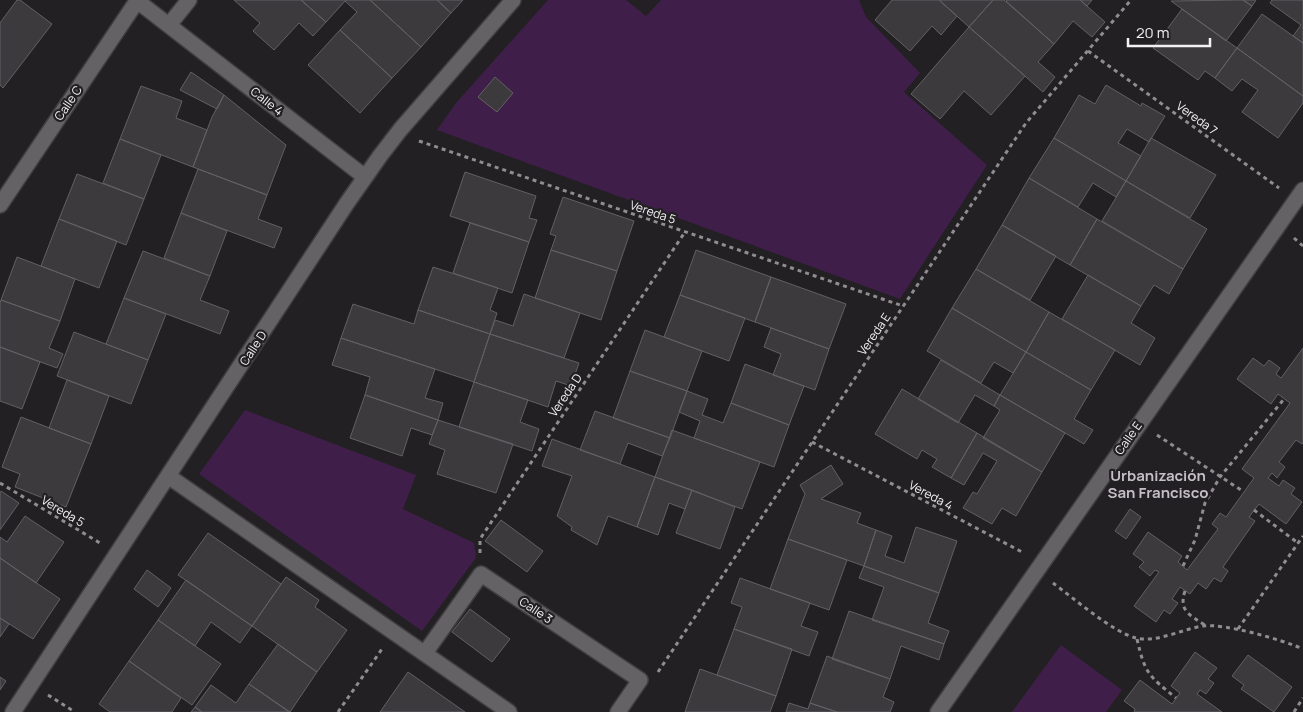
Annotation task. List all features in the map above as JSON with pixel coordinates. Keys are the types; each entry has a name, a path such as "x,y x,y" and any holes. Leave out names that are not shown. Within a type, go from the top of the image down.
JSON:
{"street":[{"name":"Calle 4","path":"136,0 366,177"},
{"name":"Calle C","path":"0,205 136,0"},
{"path":"169,25 189,0"},
{"name":"Calle D","path":"13,712 366,177 398,134 513,0"},
{"name":"Calle E","path":"938,712 1299,195"},
{"path":"168,476 509,712"},
{"path":"424,654 481,574"},
{"name":"Calle 3","path":"481,574 640,680"},
{"path":"618,712 640,680"}],"path":[{"name":"Vereda E","path":"640,680 658,672 1026,123 1131,0"},
{"name":"Vereda 7","path":"1088,51 1299,195"},
{"name":"Vereda 5","path":"398,134 904,306"},
{"name":"Vereda D","path":"481,574 480,539 685,232"},
{"path":"1183,566 1195,540 1205,503 1220,477 1284,399"},
{"path":"1139,423 1244,492"},
{"name":"Vereda 4","path":"812,442 1039,567 1118,630 1137,639"},
{"name":"Vereda 5","path":"0,482 118,554"},
{"path":"1254,510 1298,543"},
{"path":"1238,629 1303,536"},
{"path":"1185,591 1182,600 1184,610 1206,626"},
{"path":"1176,698 1148,673 1142,662 1137,639 1206,626 1238,629 1303,649"},
{"path":"338,712 394,632"},
{"path":"32,684 75,712"},
{"path":"1294,712 1303,698"}],"shaded area":[{"path":"548,0 626,0 646,16 661,0 859,0 866,17 920,73 904,92 987,165 900,299 437,130 456,103"},
{"path":"245,410 416,475 403,509 474,543 475,559 422,631 199,474"},
{"path":"1061,645 1122,690 1106,712 1012,712"}],"building":[{"path":"17,0 20,0 52,24 3,88 0,85 0,23"},
{"path":"234,0 301,0 326,22 313,36 299,23 274,50 253,31 260,23"},
{"path":"301,0 346,0 326,22"},
{"path":"346,0 370,0 421,47 392,78 340,30 357,12"},
{"path":"370,0 437,0 451,13 421,47"},
{"path":"437,0 463,0 451,13"},
{"path":"892,0 939,0 957,16 941,35 932,26 910,51 875,20"},
{"path":"939,0 993,0 969,27"},
{"path":"993,0 1004,0 1054,44 1038,62 1055,77 1043,92 969,27"},
{"path":"1007,0 1080,0 1105,22 1092,37 1073,21 1054,44"},
{"path":"1080,0 1092,0 1087,6"},
{"path":"1243,0 1252,6 1226,41 1171,1"},
{"path":"1243,0 1256,0 1252,6"},
{"path":"1272,0 1303,0 1303,43 1293,36 1301,25 1270,3"},
{"path":"1182,9 1237,48 1215,78 1205,71 1198,80 1153,48"},
{"path":"1262,14 1303,43 1303,96 1237,48"},
{"path":"969,27 1025,76 991,115 964,91 940,119 911,94"},
{"path":"340,30 392,78 360,113 308,65"},
{"path":"1237,48 1303,96 1303,103 1278,138 1242,112 1258,90 1242,79 1232,91 1215,78"},
{"path":"191,72 224,95 217,109 180,90"},
{"path":"495,77 513,93 497,112 478,97"},
{"path":"1106,85 1141,106 1142,103 1165,116 1149,142 1127,129 1118,143 1141,156 1126,181 1054,138 1079,95 1095,104"},
{"path":"141,86 182,101 176,118 207,130 193,167 120,139"},
{"path":"224,95 286,145 267,195 193,167 212,117"},
{"path":"1054,138 1126,181 1116,197 1093,183 1078,207 1029,178"},
{"path":"1151,138 1216,175 1190,218 1126,181"},
{"path":"120,139 161,155 144,199 103,183"},
{"path":"198,169 267,195 258,219 282,228 274,248 181,213"},
{"path":"465,172 536,196 529,218 537,220 529,242 450,216"},
{"path":"77,174 144,199 126,245 59,219"},
{"path":"1029,178 1097,219 1070,265 1002,225"},
{"path":"1126,181 1207,229 1183,269 1102,221"},
{"path":"563,197 634,221 617,271 551,250 556,236 550,234"},
{"path":"181,213 227,231 210,276 164,258"},
{"path":"59,219 117,241 99,288 41,266"},
{"path":"1097,219 1183,269 1169,294 1154,285 1141,306 1070,265"},
{"path":"470,223 529,242 512,293 453,273"},
{"path":"1002,225 1056,256 1030,300 976,269"},
{"path":"551,250 617,271 601,320 535,298"},
{"path":"696,250 771,277 755,322 680,295"},
{"path":"143,251 210,276 200,300 229,311 220,334 124,298"},
{"path":"17,257 75,279 60,321 1,300"},
{"path":"433,267 498,288 490,310 497,313 490,334 418,310"},
{"path":"976,269 1049,312 1026,352 952,308"},
{"path":"1088,275 1141,306 1131,323 1155,338 1140,365 1062,319"},
{"path":"771,277 846,304 829,349 755,322"},
{"path":"524,294 580,313 564,358 490,334 495,320 513,326"},
{"path":"680,295 745,318 729,361 664,337"},
{"path":"124,298 166,314 148,360 106,344"},
{"path":"1,300 60,321 49,348 63,354 57,368 0,347"},
{"path":"353,304 414,324 418,310 490,334 474,382 341,338"},
{"path":"952,308 1026,352 1013,373 994,362 981,383 927,351"},
{"path":"1049,312 1115,350 1091,390 1026,352"},
{"path":"771,328 829,349 815,390 773,375 781,354 764,347"},
{"path":"645,330 702,351 687,391 630,371"},
{"path":"74,332 148,360 131,404 57,376"},
{"path":"490,334 579,363 571,386 556,381 548,407 474,382"},
{"path":"341,338 435,369 425,398 443,403 438,420 365,395 370,377 332,365"},
{"path":"0,347 40,362 22,409 0,401"},
{"path":"1303,348 1303,442 1302,444 1296,440 1279,462 1285,467 1277,478 1272,473 1268,478 1279,486 1283,480 1295,488 1291,494 1302,502 1286,524 1259,504 1249,517 1255,521 1223,567 1228,571 1221,582 1214,578 1206,589 1198,583 1190,594 1180,587 1172,599 1178,603 1170,614 1164,610 1156,622 1134,606 1159,572 1155,570 1150,576 1139,567 1144,562 1133,554 1148,532 1182,556 1178,562 1187,570 1218,529 1212,524 1220,513 1226,517 1254,478 1242,469 1290,403 1278,394 1271,404 1237,379 1253,358 1264,366 1269,360 1280,368 1276,374 1281,378"},
{"path":"1026,352 1091,390 1074,419 1093,430 1084,444 1000,395"},
{"path":"941,360 1000,395 994,406 975,395 958,423 918,399"},
{"path":"745,364 804,386 789,425 731,403"},
{"path":"630,371 687,391 670,438 613,418"},
{"path":"67,380 109,396 91,444 49,428"},
{"path":"474,382 528,400 520,422 539,429 532,451 459,427"},
{"path":"902,389 977,433 951,478 932,467 937,459 922,450 917,459 875,434"},
{"path":"687,391 708,399 702,415 723,423 731,403 789,425 774,467 694,438 700,421 679,412"},
{"path":"365,395 438,420 432,435 411,428 402,456 350,438"},
{"path":"1000,395 1065,433 1042,472 983,438 1000,410 994,406"},
{"path":"595,411 670,438 662,456 628,443 620,464 580,450"},
{"path":"21,417 91,444 66,507 15,487 20,474 2,467"},
{"path":"438,420 513,444 496,493 437,474 445,450 429,444"},
{"path":"672,430 760,462 742,509 655,477"},
{"path":"977,433 1042,472 1016,516 1002,508 992,524 963,508 973,492 977,494 997,461 983,453 964,485 951,478"},
{"path":"552,439 655,477 637,527 608,516 597,545 571,530 572,527 557,516 572,476 542,466"},
{"path":"831,465 843,484 821,499 861,513 857,523 876,530 864,566 788,539 805,494 800,485"},
{"path":"655,477 692,490 685,509 669,503 658,535 637,527"},
{"path":"692,490 735,507 720,549 676,533"},
{"path":"1,491 19,503 0,530 0,493"},
{"path":"1130,509 1141,517 1126,539 1115,531"},
{"path":"25,516 64,542 36,583 0,558 0,537 7,542"},
{"path":"501,520 543,551 527,572 485,541"},
{"path":"916,527 957,541 939,593 864,566 876,530 892,536 885,556 904,563"},
{"path":"208,533 281,584 252,626 178,575"},
{"path":"788,539 847,560 829,610 770,589"},
{"path":"0,558 60,599 33,639 0,618"},
{"path":"864,566 939,593 928,623 949,631 944,644 872,620 884,587 859,578"},
{"path":"147,570 171,588 158,607 134,589"},
{"path":"286,577 319,600 315,607 347,630 317,672 252,626"},
{"path":"740,578 810,603 801,626 818,632 809,656 734,629 742,607 731,603"},
{"path":"186,580 252,626 240,643 211,622 195,646 158,620"},
{"path":"470,609 510,639 492,662 452,632"},
{"path":"849,611 944,644 939,660 901,646 890,679 832,659"},
{"path":"0,618 9,624 0,637"},
{"path":"158,620 221,664 192,705 129,661"},
{"path":"734,629 792,649 776,696 717,675"},
{"path":"278,644 317,672 290,712 249,684"},
{"path":"1195,652 1217,668 1208,679 1214,683 1206,694 1200,690 1197,694 1222,712 1134,712 1135,709 1124,701 1140,680 1172,704 1180,693 1171,686"},
{"path":"1248,655 1292,687 1274,712 1241,689 1244,685 1232,676"},
{"path":"827,656 890,679 883,697 894,702 890,712 837,712 810,703"},
{"path":"129,661 181,698 172,712 110,712 99,704"},
{"path":"700,669 776,696 770,712 685,712"},
{"path":"408,672 465,712 380,712"},
{"path":"0,677 6,681 0,690"},
{"path":"249,684 289,712 202,712 195,707 211,685 236,703"},
{"path":"789,703 808,709 810,703 837,712 786,712"},
{"path":"195,707 202,712 191,712"}],"district":[{"name":"Urbanización San Francisco","path":"1158,484"}]}
